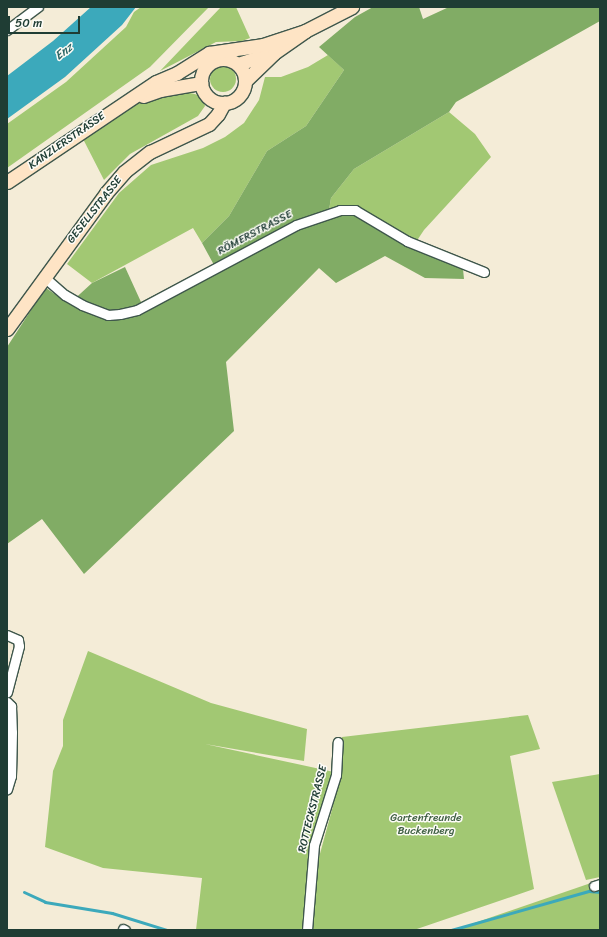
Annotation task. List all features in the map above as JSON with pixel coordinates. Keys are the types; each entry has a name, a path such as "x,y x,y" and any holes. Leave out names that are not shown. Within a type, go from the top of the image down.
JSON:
{"main road":[{"name":"KANZLERSTRASSE","path":"224,103 236,98 244,87 245,81 274,53 305,31 352,7"},
{"name":"KANZLERSTRASSE","path":"7,182 156,82 178,73 209,53 263,45 305,31"},
{"name":"KANZLERSTRASSE","path":"128,101 160,90 201,83 202,74 214,61 226,59 238,64 274,53"},
{"path":"238,64 245,81"},
{"path":"201,83 208,97 224,103"},
{"name":"GESELLSTRASSE","path":"7,329 106,193 124,172 150,152 209,124 218,114 224,103"}],"street":[{"path":"7,30 34,8"},
{"name":"RÖMERSTRASSE","path":"44,277 64,295 82,305 108,315 120,314 137,310 296,225 340,210 354,210 407,241 484,272"},
{"path":"7,634 18,640 19,646 7,692"},
{"path":"7,702 11,706 12,732 11,776 7,789"},
{"name":"ROTTECKSTRASSE","path":"307,930 314,845 336,775 338,742"}],"green space":[{"path":"141,7 209,7 150,67 7,168 7,124 66,82 126,27 134,12"},
{"path":"221,7 236,7 250,38 242,41 216,42 160,71"},
{"path":"373,7 419,7 423,19 449,7 600,7 600,21 456,102 449,112 354,169 331,198 329,210 353,215 463,269 464,279 425,278 385,256 336,283 319,268 226,362 234,431 84,574 42,519 7,544 7,347 35,304 46,288 69,304 92,283 125,267 141,302 214,265 202,243 229,216 267,151 306,126 344,70 319,47 355,17"},
{"path":"328,55 344,70 306,126 267,151 229,216 202,243 193,228 92,283 67,264 119,193 151,165 203,148 225,137 244,123 259,100 265,77 281,77 308,67"},
{"path":"223,66 232,70 236,79 232,88 223,92 214,88 210,79 214,70"},
{"path":"183,91 202,96 205,106 198,116 130,154 104,180 81,135 132,105 164,93"},
{"path":"449,112 475,134 491,157 424,230 416,242 356,207 329,210 331,198 354,169"},
{"path":"88,651 211,703 307,729 304,761 205,744 334,772 308,861 303,930 196,930 202,878 103,868 45,847 53,771 63,746 63,720"},
{"name":"Gartenfreunde Buckenberg","path":"528,715 540,749 510,756 534,889 414,930 313,930 315,872 333,806 342,737"},
{"path":"600,774 600,877 586,880 552,782"},
{"path":"600,881 600,930 454,930 588,884"}],"water":[{"name":"Enz","path":"91,7 136,7 122,25 65,77 7,119 7,76 53,41"}],"waterway":[{"path":"451,930 589,891 600,892"},
{"path":"24,892 45,902 112,913 167,930"}]}
